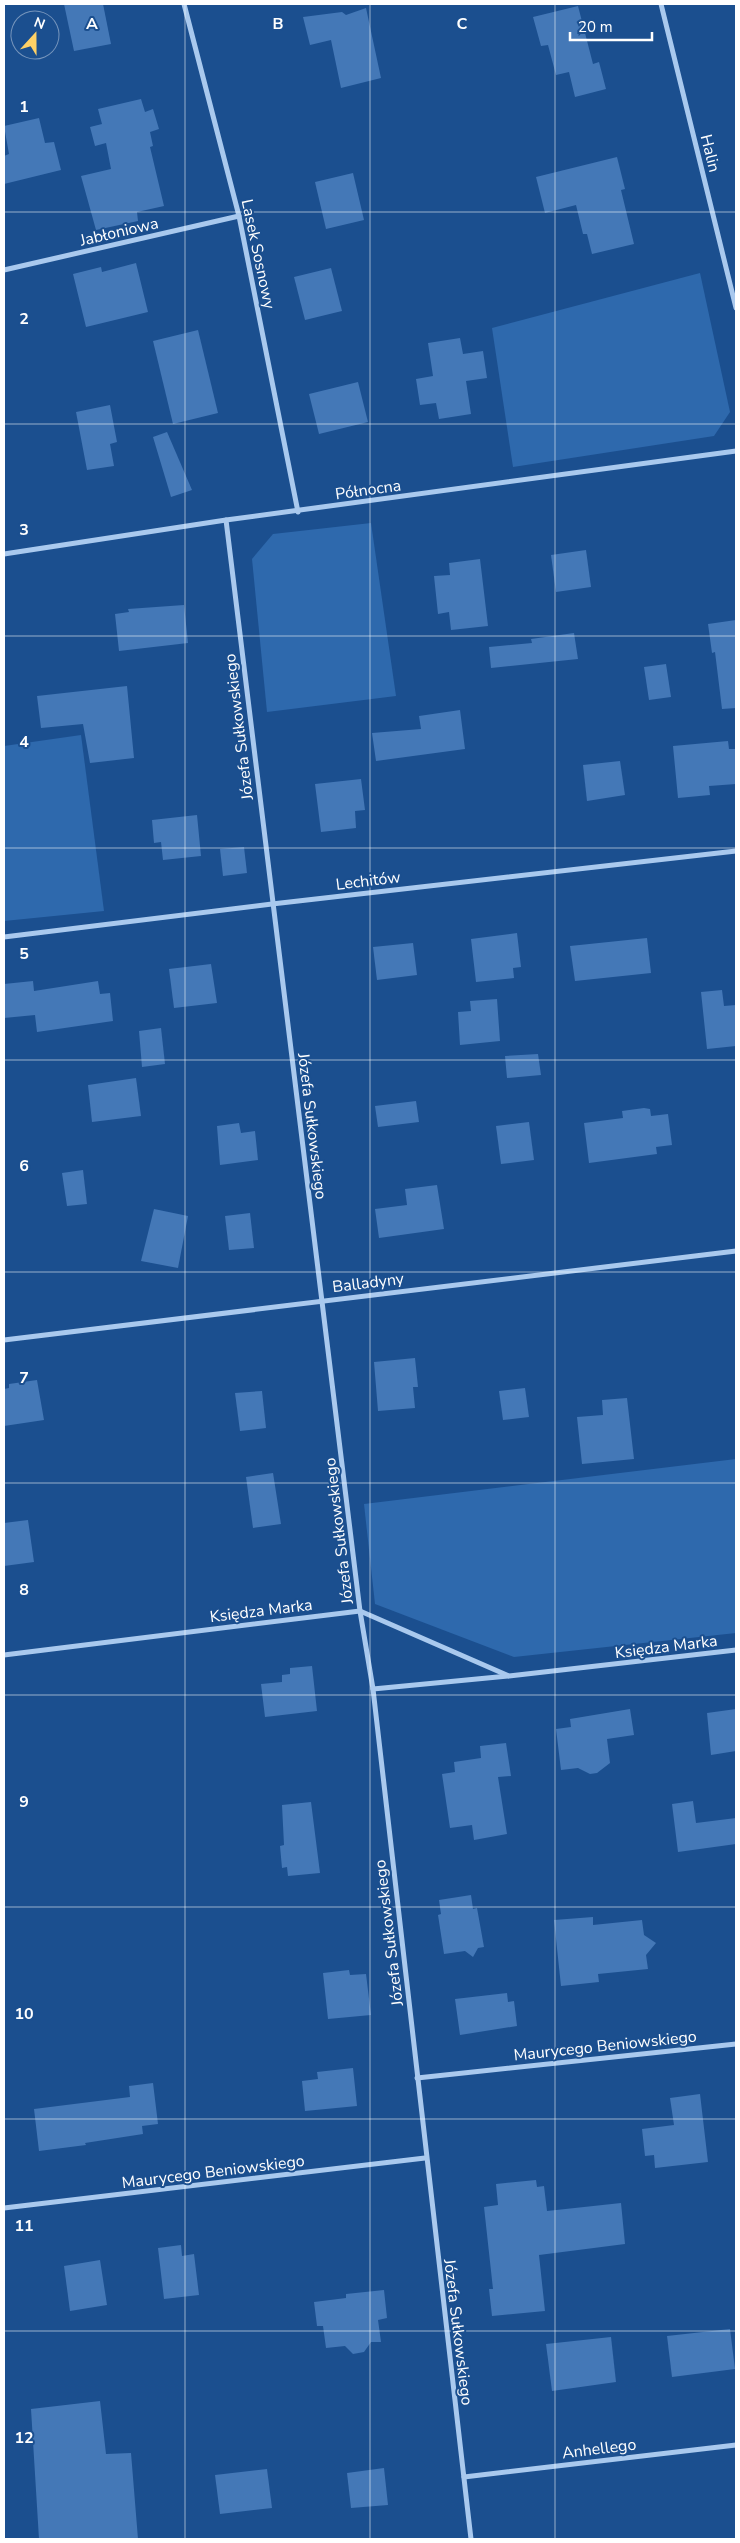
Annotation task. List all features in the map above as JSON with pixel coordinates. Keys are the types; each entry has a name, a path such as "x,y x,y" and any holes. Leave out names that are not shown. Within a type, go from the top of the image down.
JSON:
{"street":[{"name":"Lasek Sosnowy","path":"184,4 239,216 298,512"},
{"name":"Halin","path":"661,4 736,308"},
{"name":"Jabłoniowa","path":"4,270 239,216"},
{"name":"Północna","path":"4,554 226,520 298,512 736,451"},
{"name":"Józefa Sułkowskiego","path":"226,520 360,1611 373,1689 425,2158 471,2539"},
{"name":"Lechitów","path":"4,937 272,904 736,851"},
{"name":"Balladyny","path":"4,1340 736,1250"},
{"name":"Księdza Marka","path":"4,1655 360,1611"},
{"path":"360,1611 509,1676"},
{"name":"Księdza Marka","path":"373,1689 509,1676 736,1650"},
{"name":"Maurycego Beniowskiego","path":"417,2078 736,2044"},
{"name":"Maurycego Beniowskiego","path":"4,2208 425,2158"},
{"name":"Anhellego","path":"464,2477 736,2445"}],"shaded area":[{"path":"700,273 730,412 714,436 513,467 492,328"},
{"path":"371,523 396,696 267,712 252,559 273,534"},
{"path":"81,735 104,911 4,921 4,746"},
{"path":"736,1459 736,1633 514,1657 375,1604 364,1504"}],"building":[{"path":"64,4 103,4 111,44 74,51"},
{"path":"578,6 593,64 599,62 606,89 575,97 569,72 556,75 548,45 541,46 533,17"},
{"path":"366,8 381,78 341,88 331,40 310,45 303,17 342,12 346,15"},
{"path":"141,99 145,112 153,109 159,129 150,132 153,146 150,147 164,206 137,212 138,221 96,230 81,176 111,169 106,143 95,146 90,127 102,124 98,109"},
{"path":"39,118 45,143 54,142 61,170 4,184 4,156 9,154 4,126"},
{"path":"617,157 625,189 621,190 634,244 592,254 587,234 583,234 576,205 545,213 536,177"},
{"path":"353,173 364,220 326,229 315,182"},
{"path":"136,263 148,312 86,327 73,274 101,267 102,272"},
{"path":"331,268 342,311 305,320 294,277"},
{"path":"198,330 218,413 173,424 153,341"},
{"path":"460,338 463,354 483,351 487,378 466,381 471,414 439,419 436,403 420,405 416,379 433,376 428,343"},
{"path":"358,382 368,422 319,434 309,394"},
{"path":"110,405 117,442 110,444 114,466 87,470 76,412"},
{"path":"167,432 192,490 171,497 153,437"},
{"path":"586,550 591,587 556,592 551,555"},
{"path":"480,559 488,626 451,630 449,612 438,614 434,576 450,575 449,563"},
{"path":"184,605 188,643 119,651 115,614 129,612 128,609"},
{"path":"736,620 736,708 722,709 715,652 712,653 708,624"},
{"path":"574,633 578,659 491,668 489,647 532,643 531,639"},
{"path":"666,664 671,697 649,700 644,667"},
{"path":"127,686 134,758 90,763 83,724 41,728 37,696"},
{"path":"460,710 465,749 376,761 372,733 421,729 419,716"},
{"path":"728,741 729,749 736,749 736,784 709,786 710,795 678,798 673,746"},
{"path":"620,761 625,795 587,801 583,765"},
{"path":"361,779 365,810 355,811 356,828 321,832 315,784"},
{"path":"197,815 201,856 163,860 161,842 154,843 152,820"},
{"path":"244,847 247,873 223,876 220,849"},
{"path":"517,933 521,967 513,968 514,978 476,982 471,939"},
{"path":"647,938 651,973 575,981 570,946"},
{"path":"413,943 417,975 377,980 373,947"},
{"path":"211,964 217,1003 174,1008 169,969"},
{"path":"33,981 34,991 98,981 100,994 110,993 113,1021 37,1032 35,1015 4,1018 4,984"},
{"path":"722,990 724,1006 736,1005 736,1046 707,1049 701,992"},
{"path":"497,999 500,1041 460,1045 458,1012 471,1011 470,1001"},
{"path":"161,1028 165,1064 142,1067 139,1031"},
{"path":"538,1054 541,1075 507,1078 505,1056"},
{"path":"136,1078 141,1116 92,1122 88,1085"},
{"path":"416,1101 419,1122 378,1127 375,1106"},
{"path":"650,1109 651,1116 668,1114 672,1145 656,1147 657,1154 589,1163 584,1123 623,1118 622,1111"},
{"path":"529,1122 534,1160 501,1164 496,1126"},
{"path":"239,1123 241,1133 255,1131 258,1160 220,1165 217,1126"},
{"path":"83,1170 87,1204 67,1206 62,1173"},
{"path":"437,1185 444,1229 379,1238 375,1209 407,1205 405,1189"},
{"path":"154,1209 188,1216 178,1268 141,1261"},
{"path":"250,1213 254,1248 229,1250 225,1216"},
{"path":"415,1358 418,1387 413,1387 415,1408 378,1411 374,1362"},
{"path":"37,1380 44,1420 4,1426 4,1389 9,1388 9,1384"},
{"path":"525,1388 529,1417 503,1420 499,1391"},
{"path":"262,1391 266,1428 240,1431 235,1393"},
{"path":"627,1398 634,1459 582,1464 577,1417 603,1415 602,1400"},
{"path":"273,1473 281,1524 253,1528 246,1477"},
{"path":"28,1520 34,1562 4,1566 4,1523"},
{"path":"312,1666 317,1711 265,1717 261,1684 282,1682 282,1675 290,1674 290,1668"},
{"path":"630,1709 634,1735 607,1739 610,1763 597,1773 590,1774 578,1768 561,1770 556,1729 571,1727 570,1719"},
{"path":"736,1709 736,1751 711,1755 707,1713"},
{"path":"506,1743 511,1776 498,1777 507,1834 474,1840 472,1825 450,1828 442,1774 455,1772 454,1762 481,1758 480,1746"},
{"path":"693,1801 696,1823 736,1818 736,1844 678,1852 672,1804"},
{"path":"311,1802 320,1873 288,1876 287,1867 282,1868 280,1846 284,1845 282,1805"},
{"path":"471,1895 473,1909 477,1908 484,1947 478,1948 473,1957 465,1951 444,1954 438,1915 441,1914 439,1900"},
{"path":"593,1917 593,1925 642,1920 644,1935 656,1943 646,1955 648,1969 598,1974 599,1982 561,1986 554,1920"},
{"path":"349,1970 350,1975 366,1974 371,2015 328,2019 323,1973"},
{"path":"507,1993 508,2002 514,2001 517,2026 460,2035 455,1999"},
{"path":"353,2068 357,2106 305,2111 302,2081 318,2079 317,2072"},
{"path":"153,2083 158,2124 142,2126 143,2134 85,2143 86,2145 39,2151 34,2109 130,2097 129,2086"},
{"path":"700,2094 708,2162 655,2168 654,2155 645,2156 642,2129 674,2125 670,2098"},
{"path":"536,2180 537,2187 544,2186 547,2211 621,2203 625,2244 539,2255 545,2311 492,2316 489,2289 493,2289 484,2207 498,2205 496,2184"},
{"path":"181,2245 182,2256 194,2254 199,2295 164,2299 158,2248"},
{"path":"100,2260 107,2305 70,2311 64,2266"},
{"path":"384,2290 387,2318 378,2320 381,2342 371,2342 364,2352 353,2354 345,2346 326,2348 323,2326 317,2326 314,2302 346,2298 346,2294"},
{"path":"730,2329 735,2369 672,2377 667,2336"},
{"path":"611,2337 616,2382 552,2391 546,2344"},
{"path":"100,2401 106,2454 131,2453 138,2539 39,2539 31,2409"},
{"path":"384,2468 388,2505 351,2508 347,2473"},
{"path":"267,2469 272,2508 220,2514 215,2475"}]}
